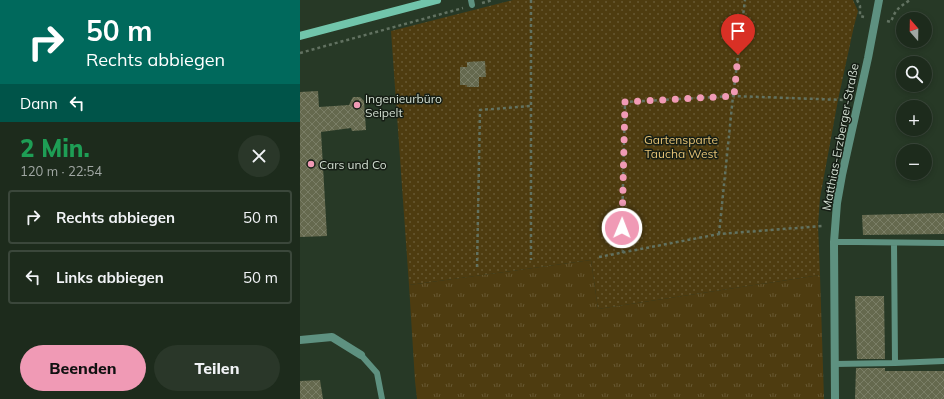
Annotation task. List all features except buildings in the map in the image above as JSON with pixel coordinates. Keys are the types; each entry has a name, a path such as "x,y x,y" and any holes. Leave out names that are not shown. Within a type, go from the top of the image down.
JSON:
{"main road":[{"path":"300,36 437,0"}],"street":[{"name":"Matthias-Erzberger-Straße","path":"835,399 834,242 837,203 879,0"},
{"path":"300,340 332,337 361,355"}],"lane":[{"path":"834,242 944,243"},
{"path":"894,243 895,363"},
{"path":"361,355 377,373 382,399"},
{"path":"834,364 944,361"}],"path":[{"path":"300,53 472,3 493,0"},
{"path":"530,0 531,260"},
{"path":"719,234 745,0"},
{"path":"857,0 860,6 860,16"},
{"path":"891,22 898,7 910,0"},
{"path":"623,253 622,228 625,102 734,96 846,100"},
{"path":"477,267 480,110 530,106"},
{"path":"599,257 719,234 822,226"}],"green space":[{"name":"Gartensparte Taucha West","path":"513,0 853,0 858,11 838,100 820,198 818,225 820,275 598,309 591,260 409,285 391,31"},
{"path":"591,260 598,309 820,275 824,399 417,399 409,285"}],"place":[{"name":"Ingenieurbüro Seipelt","path":"357,105"},
{"name":"Cars und Co","path":"311,164"}],"route":[{"path":"622,228 625,102 734,96 738,55"}]}
